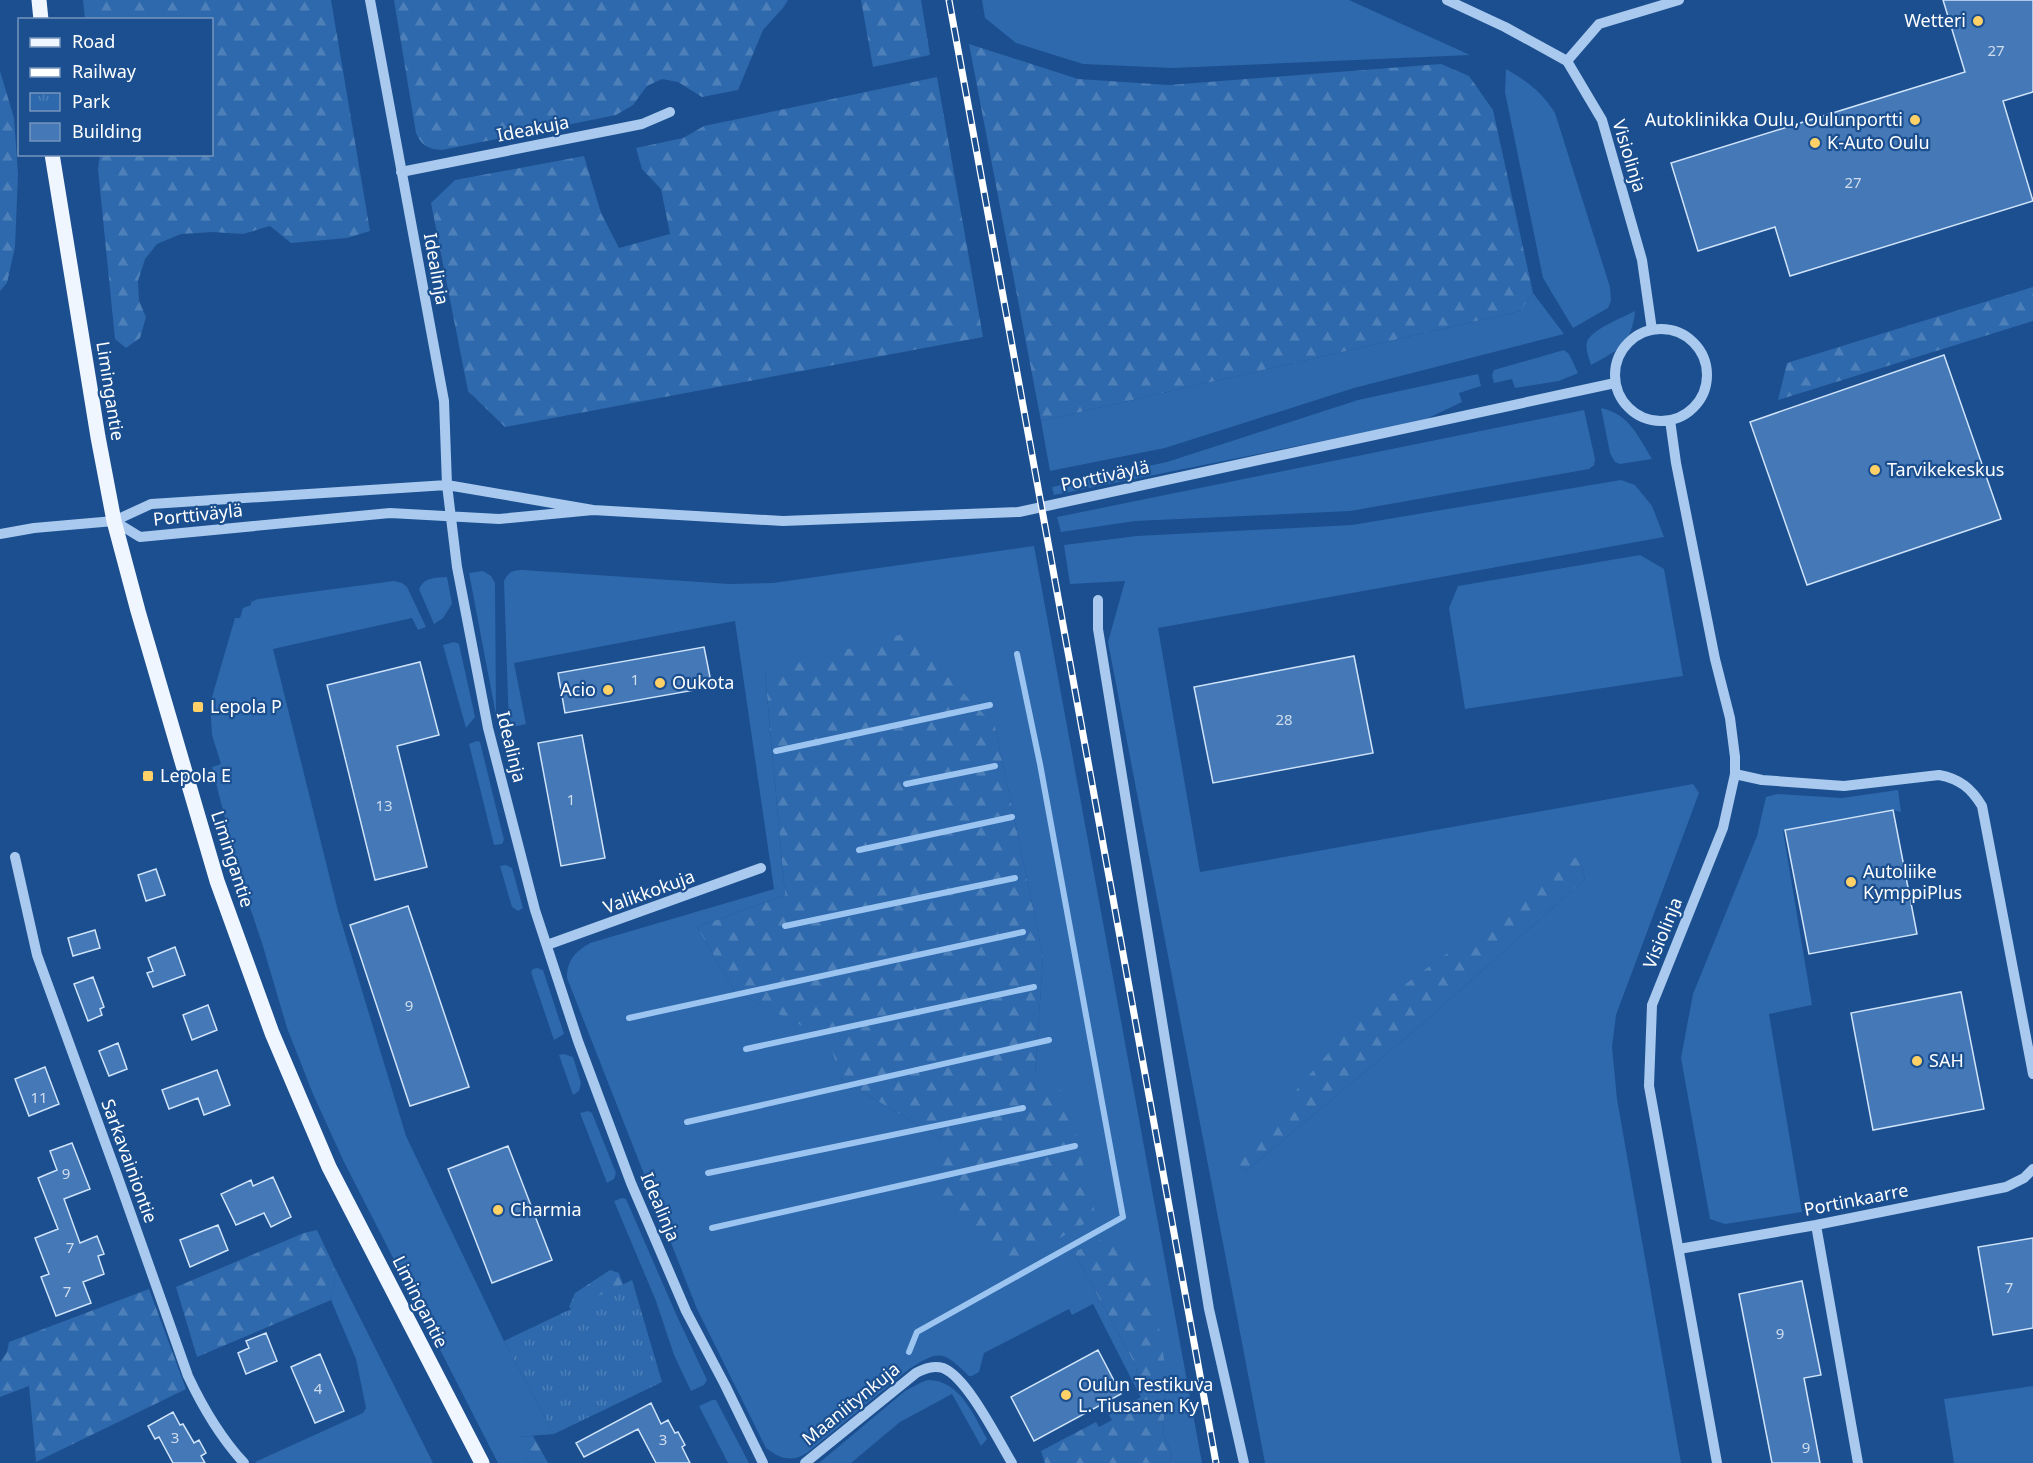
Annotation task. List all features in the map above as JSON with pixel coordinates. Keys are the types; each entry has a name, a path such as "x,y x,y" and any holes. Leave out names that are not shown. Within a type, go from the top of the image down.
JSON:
{"main road":[{"path":"39,0 41,18"},
{"name":"Limingantie","path":"52,156 114,520 138,611 217,881 272,1033 329,1167 437,1380 482,1463"}],"street":[{"name":"Idealinja","path":"370,0 444,401 447,485 457,567 488,728 535,910 578,1041 631,1183 686,1311 763,1463"},
{"path":"1447,0 1505,27 1568,61 1599,24 1679,0"},
{"name":"Visiolinja","path":"1568,61 1602,120 1642,260 1652,330"},
{"name":"Ideakuja","path":"401,172 642,124 670,112"},
{"path":"1664,329 1686,337 1702,355 1706,366 1707,378 1699,400 1691,410 1670,420 1658,421 1635,413 1619,395 1615,383 1617,359 1623,349 1631,340 1652,330 1664,329"},
{"name":"Porttiväylä","path":"114,520 151,504 447,485 593,510 783,521 1019,512 1615,383"},
{"name":"Visiolinja","path":"1670,420 1676,463 1715,659 1730,718 1736,757 1735,774 1723,828 1652,1005 1649,1086 1717,1463"},
{"name":"Porttiväylä","path":"114,520 140,537 390,513 499,519 593,510"},
{"path":"0,534 34,528 114,520"},
{"path":"1098,600 1098,629 1209,1309 1244,1463"},
{"path":"1735,774 1762,780 1844,786 1939,775 1952,777 1970,789 1982,806 2033,1074"},
{"name":"Sarkavainiontie","path":"15,857 37,955 188,1376 202,1406 229,1446 244,1463"},
{"name":"Valikkokuja","path":"548,945 761,868"},
{"name":"Portinkaarre","path":"1679,1249 1816,1225 2006,1187 2024,1178 2033,1169"},
{"path":"1816,1225 1858,1463"},
{"name":"Maaniitynkuja","path":"805,1463 916,1373 933,1367 950,1372 967,1389 1012,1463"}],"green space":[{"path":"83,0 331,0 370,231 347,238 291,243 270,226 243,234 213,232 181,234 157,244 145,259 138,281 139,301 146,317 140,338 126,348 115,339 98,169 100,156 213,156 213,18 85,18"},
{"path":"394,0 788,0 763,30 738,90 702,97 678,82 662,79 647,86 633,105 616,115 442,150 426,146 416,133"},
{"path":"861,0 921,0 930,55 873,67"},
{"path":"982,0 1349,0 1470,55 1172,68 1083,64 1016,43 985,18"},
{"path":"969,44 1078,79 1169,85 1441,64 1469,76 1493,110 1533,293 1520,311 1041,421"},
{"path":"1506,69 1534,88 1555,113 1610,287 1611,301 1608,308 1573,328 1543,278 1505,92"},
{"path":"0,71 14,118 18,174 15,247 7,283 0,291"},
{"path":"937,77 983,337 505,427 468,391 431,203 455,180 584,156 601,213 619,248 670,234 661,189 642,169 636,148 683,138 704,126"},
{"path":"2033,287 2033,321 1778,400 1787,363"},
{"path":"1533,293 1564,334 1354,388 1165,448 1050,471 1041,421 1520,311"},
{"path":"1635,311 1627,339 1616,350 1591,365 1586,348 1589,337 1601,328"},
{"path":"1564,350 1569,354 1578,373 1559,381 1515,388 1512,379 1494,383 1492,375 1494,370"},
{"path":"1478,374 1481,386 1459,393 1462,402 1422,421 1054,495 1052,487 1167,462 1358,400"},
{"path":"1601,408 1619,415 1632,427 1652,459 1620,464 1615,462 1610,453"},
{"path":"1584,410 1595,459 1594,465 1589,469 1350,511 1135,521 1061,532 1057,517"},
{"path":"1621,480 1635,485 1652,506 1664,537 1158,628 1200,872 1693,784 1699,793 1616,1015 1612,1047 1617,1099 1681,1463 1265,1463 1108,642 1125,581 1070,584 1064,545 1137,536 1352,525","holes":["1579,856 1585,879 1422,1024 1246,1171 1236,1161"]},
{"path":"1034,546 1202,1463 1169,1463 1172,1456 1163,1432 1167,1377 1074,1252 1136,1366 1141,1398 1093,1304 1072,1315 1069,1309 984,1353 979,1372 972,1376 947,1358 935,1356 928,1358 909,1369 808,1452 797,1458 781,1457 766,1448 697,1309 567,978 568,966 573,957 590,943 774,889 735,621 514,663 526,724 509,728 504,581 511,572 523,570 729,584 773,583","holes":["765,673 995,726 1043,956 1035,1075 942,1139 842,1080 829,1039 735,992 697,927 785,895"]},
{"path":"1640,555 1664,569 1683,676 1465,709 1449,608 1458,586"},
{"path":"483,571 491,576 495,583 496,715 469,573"},
{"path":"447,577 452,604 443,618 434,624 419,589 427,580"},
{"path":"394,581 407,587 426,627 418,630 412,618 273,649 338,911 406,1136 504,1341 554,1434 517,1437 529,1463 498,1463 344,1162 313,1094 287,1028 239,875 212,767 221,764 212,735 210,704 235,618 240,618 243,608 258,599"},
{"path":"906,633 995,726 1043,956 1035,1075 1066,1094 1096,1217 1012,1266 935,1188 942,1139 842,1080 828,1039 735,992 697,927 785,895 765,672"},
{"path":"454,642 459,644 475,717 466,728 443,645"},
{"path":"480,742 504,840 502,844 494,845 469,744"},
{"path":"1898,790 1901,812 1893,810 1783,831 1812,1005 1769,1014 1802,1212 1725,1224 1710,1219 1681,1058 1693,994 1757,836 1766,797 1777,794 1842,798"},
{"path":"1579,855 1585,879 1422,1024 1246,1171 1235,1161 1356,1021"},
{"path":"506,865 512,868 523,908 518,911 512,907 500,866"},
{"path":"537,968 543,970 564,1034 554,1040 531,972"},
{"path":"559,1055 573,1057 581,1083 579,1091 573,1095"},
{"path":"588,1111 592,1113 616,1173 614,1179 607,1183 580,1113"},
{"path":"626,1199 707,1380 704,1385 691,1391 674,1355 656,1301 614,1201"},
{"path":"317,1230 333,1264 335,1277 331,1300 197,1357 176,1287 304,1233"},
{"path":"1117,1233 1150,1273 1167,1377 1163,1432 1172,1456 1169,1463 1045,1463 1041,1451 1096,1422 1099,1427 1112,1420 1109,1415 1141,1397 1136,1366 1074,1252"},
{"path":"333,1264 433,1463 255,1462 363,1413 366,1408 356,1359 331,1300 335,1277"},
{"path":"610,1270 619,1273 640,1334 603,1332 569,1307 575,1293"},
{"path":"632,1280 662,1382 554,1434 504,1341"},
{"path":"149,1289 186,1389 36,1462 29,1386 0,1397 0,1362 7,1352 9,1342"},
{"path":"928,1380 949,1386 965,1401 987,1439 981,1446 952,1394 900,1422 851,1463 819,1463 905,1391"},
{"path":"2033,1386 2033,1463 1954,1463 1944,1399"},
{"path":"716,1400 749,1463 728,1463 699,1406"},
{"path":"533,1436 548,1463 529,1463 516,1437"}],"building":[{"path":"1943,0 2033,0 2033,92 2003,101 2033,201 1790,276 1775,227 1698,251 1671,163 1965,72"},
{"name":"Tarvikekeskus","path":"1944,355 2001,519 1807,585 1750,422"},
{"path":"704,647 712,687 565,713 558,673"},
{"path":"1354,656 1373,753 1213,783 1194,687"},
{"path":"420,662 439,735 397,746 427,867 375,880 327,685"},
{"path":"582,735 605,858 561,866 538,743"},
{"name":"Autoliike KymppiPlus","path":"1893,810 1917,934 1809,954 1785,830"},
{"path":"156,869 165,895 146,901 138,875"},
{"path":"408,906 469,1087 410,1106 350,925"},
{"path":"95,930 100,948 73,956 68,938"},
{"path":"175,947 185,975 153,987 147,973 153,971 148,958"},
{"path":"93,977 104,1007 100,1009 102,1015 88,1021 74,984"},
{"name":"SAH","path":"1961,992 1984,1109 1873,1130 1851,1013"},
{"path":"208,1005 217,1030 192,1040 183,1015"},
{"path":"118,1043 127,1069 109,1076 99,1051"},
{"path":"45,1067 59,1104 29,1116 15,1079"},
{"path":"217,1070 230,1105 204,1115 198,1098 169,1109 162,1090"},
{"path":"72,1143 90,1189 64,1199 80,1243 97,1236 104,1254 98,1256 104,1274 83,1282 91,1303 56,1316 41,1277 49,1274 35,1238 58,1229 38,1178 57,1170 50,1151"},
{"name":"Charmia","path":"508,1146 552,1260 492,1283 448,1169"},
{"path":"273,1177 291,1217 271,1227 264,1213 236,1225 221,1194 251,1180 253,1186"},
{"path":"218,1225 228,1250 190,1267 180,1240"},
{"path":"2033,1238 2033,1328 1993,1335 1978,1247"},
{"path":"1802,1281 1821,1375 1804,1378 1820,1463 1772,1463 1739,1294"},
{"path":"266,1333 277,1361 246,1374 238,1353 249,1348 246,1341"},
{"name":"Oulun Testikuva L. Tiusanen Ky","path":"1098,1350 1121,1394 1034,1441 1011,1397"},
{"path":"320,1354 344,1411 315,1423 291,1367"},
{"path":"651,1403 661,1424 668,1420 675,1433 678,1432 685,1445 682,1447 690,1463 656,1463 638,1429 584,1457 576,1443"},
{"path":"173,1412 194,1443 199,1440 206,1453 201,1456 205,1463 173,1463 159,1437 155,1439 148,1426"}],"waterway":[{"path":"909,1352 917,1332 1123,1217 1040,764 1017,654"},
{"path":"776,751 990,705"},
{"path":"906,784 995,766"},
{"path":"859,850 1012,817"},
{"path":"785,926 1015,878"},
{"path":"629,1018 1023,932"},
{"path":"746,1049 1034,987"},
{"path":"687,1122 1049,1040"},
{"path":"708,1173 1023,1108"},
{"path":"712,1228 1075,1146"}],"railway":[{"path":"949,0 1216,1463"}],"place":[{"name":"Wetteri","path":"1978,21"},
{"name":"Autoklinikka Oulu, Oulunportti","path":"1915,120"},
{"name":"K-Auto Oulu","path":"1815,143"},
{"name":"Tarvikekeskus","path":"1875,470"},
{"name":"Oukota","path":"660,683"},
{"name":"Acio","path":"608,690"},
{"name":"Lepola P","path":"198,707"},
{"name":"Lepola E","path":"148,776"},
{"name":"Autoliike KymppiPlus","path":"1851,882"},
{"name":"SAH","path":"1917,1061"},
{"name":"Charmia","path":"498,1210"},
{"name":"Oulun Testikuva L. Tiusanen Ky","path":"1066,1395"}]}
